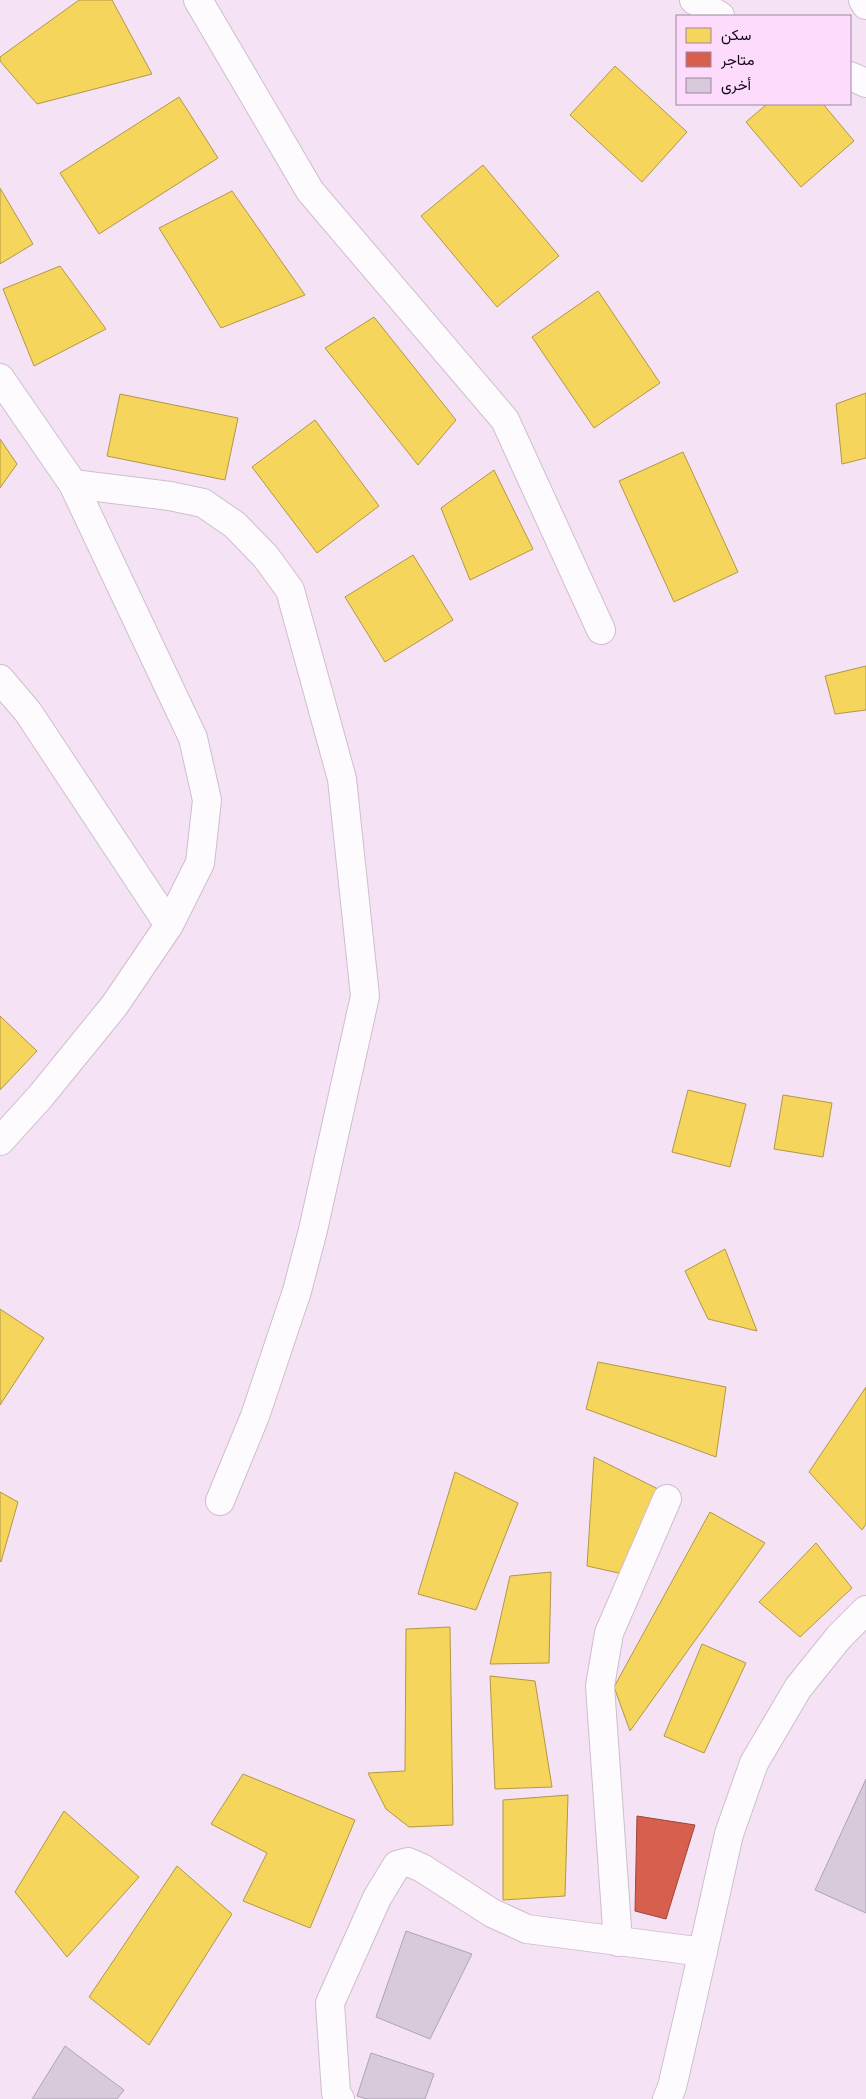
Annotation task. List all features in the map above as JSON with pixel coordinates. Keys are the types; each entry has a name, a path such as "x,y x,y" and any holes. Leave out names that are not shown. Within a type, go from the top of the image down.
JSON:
{"street":[{"path":"198,0 310,191 505,420 601,630"},
{"path":"694,0 718,15"},
{"path":"863,0 866,5"},
{"path":"851,76 866,83"},
{"path":"0,378 73,484 192,738 207,800 200,863 169,925 114,1006 40,1097 0,1141"},
{"path":"73,484 170,496 203,503 235,525 266,557 290,590 342,779 365,996 313,1230 297,1291 255,1416 220,1501"},
{"path":"0,679 28,712 169,925"},
{"path":"618,1942 600,1686 609,1633 667,1499"},
{"path":"667,2099 672,2086 729,1834 754,1763 798,1688 839,1637 866,1610"},
{"path":"340,2099 336,2093 330,2003 376,1898 397,1865 408,1862 422,1868 492,1913 527,1929 703,1952"}],"building: سكن":[{"path":"79,0 112,0 152,74 37,104 0,61 0,57"},
{"path":"615,66 687,132 642,182 570,115"},
{"path":"179,97 218,158 99,234 60,173"},
{"path":"766,105 824,105 854,141 801,187 746,122"},
{"path":"483,165 559,256 497,307 421,216"},
{"path":"0,188 33,244 0,264"},
{"path":"232,191 305,295 221,328 159,228"},
{"path":"60,266 106,329 34,366 3,289"},
{"path":"598,291 660,383 594,428 532,337"},
{"path":"374,317 456,420 418,465 325,348"},
{"path":"866,393 866,458 842,464 836,404"},
{"path":"120,394 238,418 225,480 107,456"},
{"path":"315,420 379,506 317,553 252,467"},
{"path":"0,439 17,464 0,488"},
{"path":"683,452 738,572 674,602 619,481"},
{"path":"494,470 533,549 470,580 441,508"},
{"path":"413,555 453,620 385,662 345,597"},
{"path":"866,666 866,710 835,714 825,676"},
{"path":"0,1016 37,1051 0,1090"},
{"path":"688,1090 746,1104 730,1167 672,1152"},
{"path":"783,1095 832,1103 823,1157 774,1149"},
{"path":"725,1249 757,1331 708,1319 685,1271"},
{"path":"0,1309 44,1338 0,1405"},
{"path":"598,1362 726,1387 716,1457 586,1409"},
{"path":"866,1387 866,1524 862,1530 809,1472"},
{"path":"594,1457 658,1489 623,1574 587,1566"},
{"path":"455,1472 518,1503 476,1610 418,1594"},
{"path":"0,1492 18,1502 1,1562 0,1561"},
{"path":"710,1512 765,1543 630,1731 614,1687"},
{"path":"816,1543 852,1588 800,1637 759,1602"},
{"path":"551,1572 549,1663 490,1664 510,1576"},
{"path":"450,1627 453,1825 409,1827 386,1809 368,1773 405,1771 406,1629"},
{"path":"702,1644 746,1663 704,1753 664,1736"},
{"path":"490,1676 535,1681 552,1787 495,1789"},
{"path":"243,1774 355,1820 310,1928 243,1901 267,1853 211,1824"},
{"path":"568,1795 565,1896 503,1900 503,1800"},
{"path":"64,1811 139,1877 67,1957 15,1892"},
{"path":"177,1866 232,1914 149,2045 89,1997"}],"building: متاجر":[{"path":"637,1816 695,1825 666,1919 635,1911"}],"building: أخرى":[{"path":"866,1779 866,1913 815,1890"},
{"path":"406,1931 472,1954 430,2039 376,2017"},
{"path":"65,2046 124,2090 117,2099 32,2099"},
{"path":"371,2053 434,2074 425,2099 367,2099 357,2096"}]}
